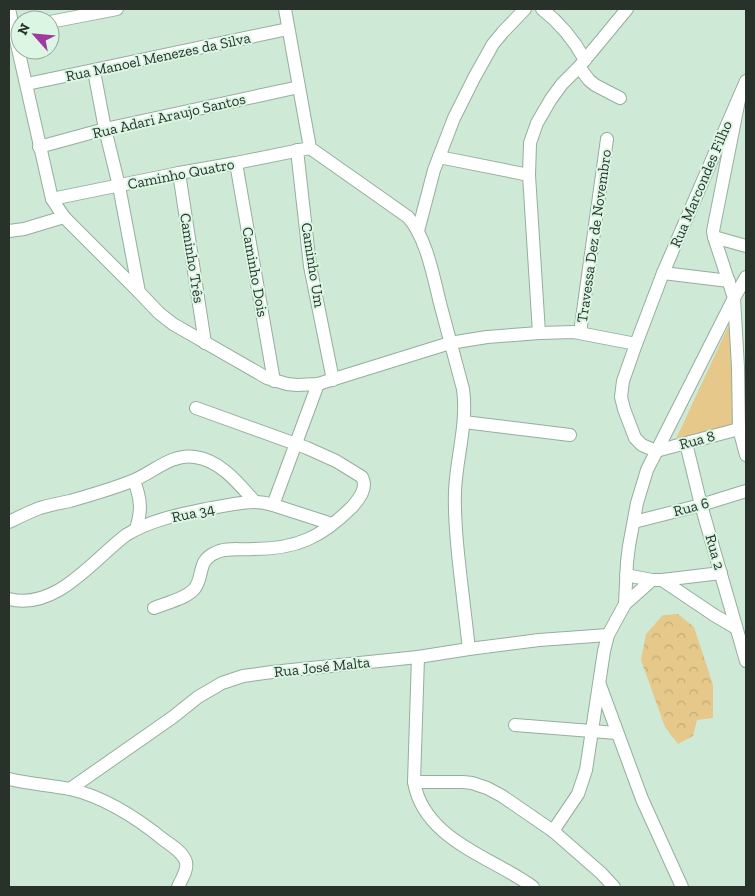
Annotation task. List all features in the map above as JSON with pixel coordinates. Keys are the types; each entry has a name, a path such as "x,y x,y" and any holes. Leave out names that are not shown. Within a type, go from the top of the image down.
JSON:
{"street":[{"path":"60,20 117,9"},
{"path":"285,9 310,148 408,217 418,231 426,254 463,389 465,409 456,473 455,510 456,540 469,649"},
{"path":"418,231 439,157 454,118 493,44 526,9"},
{"path":"542,9 571,38 589,80 620,98"},
{"path":"539,333 529,175 530,143 545,108 562,84 627,9"},
{"name":"Rua Manoel Menezes da Silva","path":"27,84 288,29"},
{"path":"21,60 52,199 64,217 166,319 258,374 274,381 297,385 318,384 450,343 487,336 562,332 580,333 636,344"},
{"path":"94,71 119,186 139,292"},
{"name":"Rua Marcondes Filho","path":"656,451 642,445 637,440 621,397 623,381 663,273 746,81"},
{"name":"Rua Adari Araujo Santos","path":"39,147 299,87"},
{"name":"Rua Marcondes Filho","path":"714,237 714,226 740,95"},
{"name":"Travessa Dez de Novembro","path":"580,333 607,139"},
{"name":"Caminho Quatro","path":"52,199 310,148"},
{"name":"Caminho Um","path":"297,150 310,266 334,380"},
{"path":"439,157 529,175"},
{"name":"Caminho Dois","path":"236,163 274,381"},
{"name":"Caminho Três","path":"179,173 205,342"},
{"path":"9,231 64,217"},
{"path":"714,237 746,246"},
{"path":"714,237 734,298 742,371 739,428 746,455"},
{"path":"663,273 729,281"},
{"path":"625,604 628,554 637,503 648,470 746,277"},
{"path":"273,505 318,384"},
{"path":"154,608 190,593 196,588 202,565 211,554 218,551 262,549 298,544 314,537 332,524 356,502 363,491 364,480 362,477 319,452 196,408"},
{"path":"464,422 570,435"},
{"name":"Rua 8","path":"656,451 739,428"},
{"name":"Rua 2","path":"686,443 701,505 745,654"},
{"path":"9,522 42,507 134,481 166,462 186,456 194,456 211,461 220,467 255,502"},
{"path":"134,481 140,504 140,517 136,529"},
{"name":"Rua 6","path":"634,522 701,505 746,490"},
{"name":"Rua 34","path":"9,599 32,600 42,598 63,588 117,542 136,529 184,513 255,502 273,505 332,524"},
{"path":"626,575 657,580 721,573"},
{"path":"553,831 581,788 586,770 608,635 625,604 657,580"},
{"path":"657,580 736,628"},
{"name":"Rua José Malta","path":"70,789 174,717 198,698 222,683 243,676 418,657 539,640 608,635"},
{"path":"418,657 414,782 417,795 434,823 461,844 496,866 511,872 533,887"},
{"path":"599,682 642,799 682,887"},
{"path":"515,725 617,733"},
{"path":"9,778 21,782 70,789 88,795 109,804 153,831 179,852 186,863 186,868 178,887"},
{"path":"414,782 463,782 487,788 553,831 601,873 614,887"}],"green space":[{"path":"729,325 734,424 675,441"},
{"path":"678,614 694,627 713,685 713,718 697,720 693,736 678,744 665,727 641,660 646,634 663,615"}]}
